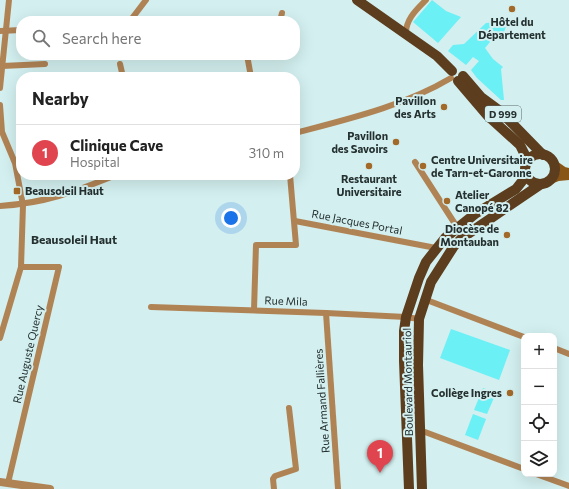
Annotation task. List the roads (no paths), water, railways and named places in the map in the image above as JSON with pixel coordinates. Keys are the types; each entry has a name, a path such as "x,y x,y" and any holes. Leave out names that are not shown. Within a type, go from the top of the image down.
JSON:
{"main road":[{"name":"D 999","path":"357,0 437,56 487,115 520,145 528,161"},
{"name":"D 999","path":"456,77 500,111 543,154"},
{"path":"544,182 555,172 554,164 550,158 543,154 534,156 528,161 526,170 527,175 535,183 544,182 558,177 569,176"},
{"path":"554,164 569,172"},
{"name":"Boulevard Montauriol","path":"409,489 404,361 406,317 419,278 426,262 436,248 457,227 485,207 516,189 527,175"},
{"name":"Boulevard Montauriol","path":"422,489 418,365 419,319 424,299 431,282 454,246 473,230 544,182"}],"street":[{"path":"0,88 2,66 2,31 9,0"},
{"path":"134,16 146,0"},
{"path":"406,35 405,29 410,18 426,0"},
{"path":"2,31 16,30"},
{"path":"248,60 250,72"},
{"path":"2,66 45,64"},
{"path":"120,64 122,72"},
{"path":"300,132 357,116 396,103 456,77"},
{"path":"0,105 2,132 16,163"},
{"path":"415,162 457,227"},
{"path":"0,338 20,267 23,205 19,180"},
{"path":"0,206 23,205 57,198 103,180"},
{"name":"Rue Jacques Portal","path":"291,180 296,221 436,248"},
{"path":"254,310 256,245 296,244 296,221"},
{"name":"Rue Auguste Quercy","path":"4,483 59,267 20,267"},
{"path":"424,299 521,336"},
{"name":"Rue Mila","path":"151,307 326,313 419,319"},
{"name":"Rue Armand Fallières","path":"326,313 338,489"},
{"path":"557,349 569,354"},
{"path":"274,489 273,479 275,476 296,469 289,408"},
{"path":"420,432 425,432 521,468"},
{"path":"544,477 569,486"},
{"path":"4,483 50,489"}],"place":[{"name":"Hôtel du Département","path":"512,9"},
{"name":"Pavillon des Arts","path":"444,107"},
{"name":"Pavillon des Savoirs","path":"396,142"},
{"name":"Restaurant Universitaire","path":"369,166"},
{"name":"Centre Universitaire de Tarn-et-Garonne","path":"423,166"},
{"name":"Beausoleil Haut","path":"17,191"},
{"name":"Atelier Canopé 82","path":"447,201"},
{"name":"Diocèse de Montauban","path":"507,235"},
{"name":"Collège Ingres","path":"510,393"},
{"name":"Clinique Cave","path":"380,473"}],"district":[{"name":"Beausoleil Haut","path":"74,240"}]}
